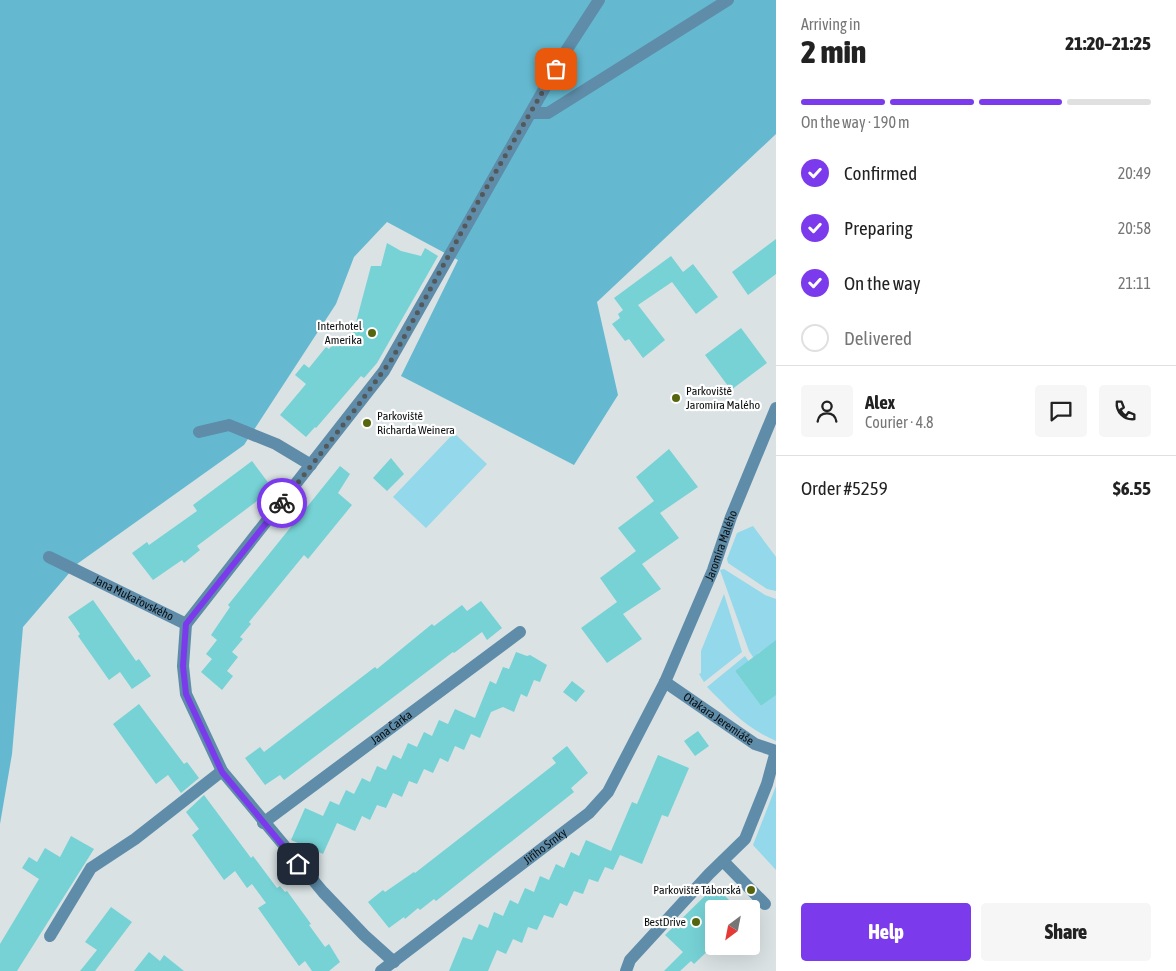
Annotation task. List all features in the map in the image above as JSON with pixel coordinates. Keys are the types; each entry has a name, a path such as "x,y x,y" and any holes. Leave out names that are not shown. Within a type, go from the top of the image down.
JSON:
{"street":[{"path":"186,624 312,465 392,359 478,202 532,113 564,54 599,0"},
{"path":"532,113 548,113 728,0"},
{"name":"Jaromíra Malého","path":"664,682 713,570 747,477 776,408"},
{"path":"199,432 229,426 276,444 312,465"},
{"name":"Jana Mukařovského","path":"49,556 186,624 183,666 186,694 222,772 323,892 364,935 394,962"},
{"name":"Jana Čarka","path":"264,823 520,632"},
{"name":"Otakara Jeremiáše","path":"664,682 756,744 776,751"},
{"name":"Jiřího Srnky","path":"381,971 589,813 608,792 664,682"},
{"path":"626,971 630,960 745,839 767,784 776,751"},
{"path":"50,936 91,868 135,839 222,772"},
{"path":"723,861 765,904"}],"shaded area":[{"path":"0,0 776,0 776,134 597,302 618,395 574,465 401,376 458,260 387,222 354,257 336,304 244,445 77,564 23,627 12,754 0,824"},
{"path":"454,433 487,464 426,528 393,497"},
{"path":"753,526 776,557 776,591 767,589 728,563 727,559 737,533"},
{"path":"724,569 765,595 776,599 776,649 772,644 758,653 755,660 749,651 720,570"},
{"path":"724,594 742,652 704,682 699,674 701,673 701,651"},
{"path":"745,656 750,663 735,671 761,706 774,696 776,692 776,741 747,724 707,687"},
{"path":"776,786 776,870 753,845"}],"building":[{"path":"776,239 776,274 748,295 732,272"},
{"path":"387,243 401,251 421,256 425,248 438,256 377,363 364,378 361,376 306,437 280,415 306,384 295,375 304,364 309,368 326,347 329,349 340,336 348,343 355,326 371,266 381,266"},
{"path":"671,256 683,272 693,264 718,297 696,314 672,282 638,305 665,340 643,358 629,339 625,341 612,324 620,318 618,314 623,310 614,298"},
{"path":"741,328 767,363 731,390 705,355"},
{"path":"669,449 698,487 660,513 679,538 642,564 661,589 623,614 642,639 607,663 581,628 617,602 600,578 636,551 618,528 654,501 636,477"},
{"path":"391,458 404,474 387,491 373,478"},
{"path":"252,461 273,489 197,546 200,550 184,563 182,560 153,580 132,553 147,542 149,545 197,511 193,505"},
{"path":"340,466 350,474 338,493 352,505 308,559 304,555 249,622 251,624 240,637 243,639 232,652 238,657 227,671 233,676 222,690 201,672 212,659 206,654 217,640 211,635 230,607 228,605"},
{"path":"93,600 136,661 139,659 151,676 132,689 120,672 109,680 78,636 80,634 68,617"},
{"path":"481,601 502,628 487,640 482,632 284,780 280,775 265,785 245,758 260,747 264,752 375,667 377,669 432,624 434,626 462,605 467,611"},
{"path":"776,640 776,695 761,706 735,671"},
{"path":"516,652 527,656 530,655 547,665 540,682 534,680 527,697 521,694 514,712 503,707 491,712 480,738 471,734 464,750 455,746 448,762 440,758 433,773 424,769 417,784 409,781 402,797 393,793 386,808 377,805 370,820 362,816 355,831 337,823 323,854 291,840 305,808 323,816 330,801 339,805 346,790 354,794 362,778 370,782 377,766 386,770 393,755 401,759 408,743 417,747 424,732 432,736 439,720 448,724 455,709 475,718 490,681 496,684 503,667 509,669"},
{"path":"572,681 585,691 576,702 563,692"},
{"path":"139,704 184,764 187,762 199,778 181,793 168,775 156,784 113,724"},
{"path":"698,731 709,746 695,756 684,741"},
{"path":"567,746 588,773 571,788 574,792 436,901 434,899 420,910 418,908 405,919 404,917 389,928 368,902 383,890 385,892 415,873 528,785 556,763 552,758"},
{"path":"658,755 689,768 668,817 662,815 642,864 620,855 613,870 605,867 598,882 589,879 583,894 574,891 567,906 560,903 553,918 544,915 537,930 528,927 522,943 513,939 506,954 497,950 488,971 449,971 463,937 472,940 479,924 488,928 494,912 503,916 510,900 518,904 525,888 534,892 540,876 549,880 556,864 564,868 571,852 579,856 586,840 611,851 632,802 637,804"},
{"path":"204,795 251,858 253,856 277,888 280,886 285,892 287,891 325,947 329,944 340,962 329,971 312,971 305,961 299,966 258,908 266,903 252,884 247,888 235,871 224,880 192,835 199,829 186,812"},
{"path":"71,836 94,849 17,971 0,971 0,944 39,879 22,868 29,857 37,862 45,848 60,857"},
{"name":"BestDrive","path":"715,886 729,900 705,900 705,954 694,964 691,961 680,971 664,971 683,952 665,935"},
{"path":"111,907 132,922 95,971 80,971 97,950 85,942"},
{"path":"149,952 160,961 164,955 184,971 134,971"}],"way so far":[{"path":"282,503 392,359 478,202 532,113 556,69"}],"place":[{"name":"Interhotel Amerika","path":"372,333"},
{"name":"Parkoviště Jaromíra Malého","path":"676,398"},
{"name":"Parkoviště Richarda Weinera","path":"367,423"},
{"name":"Parkoviště Táborská","path":"751,890"},
{"name":"BestDrive","path":"696,922"}],"route":[{"path":"282,503 186,624 183,666 186,694 222,772 298,864"}]}
